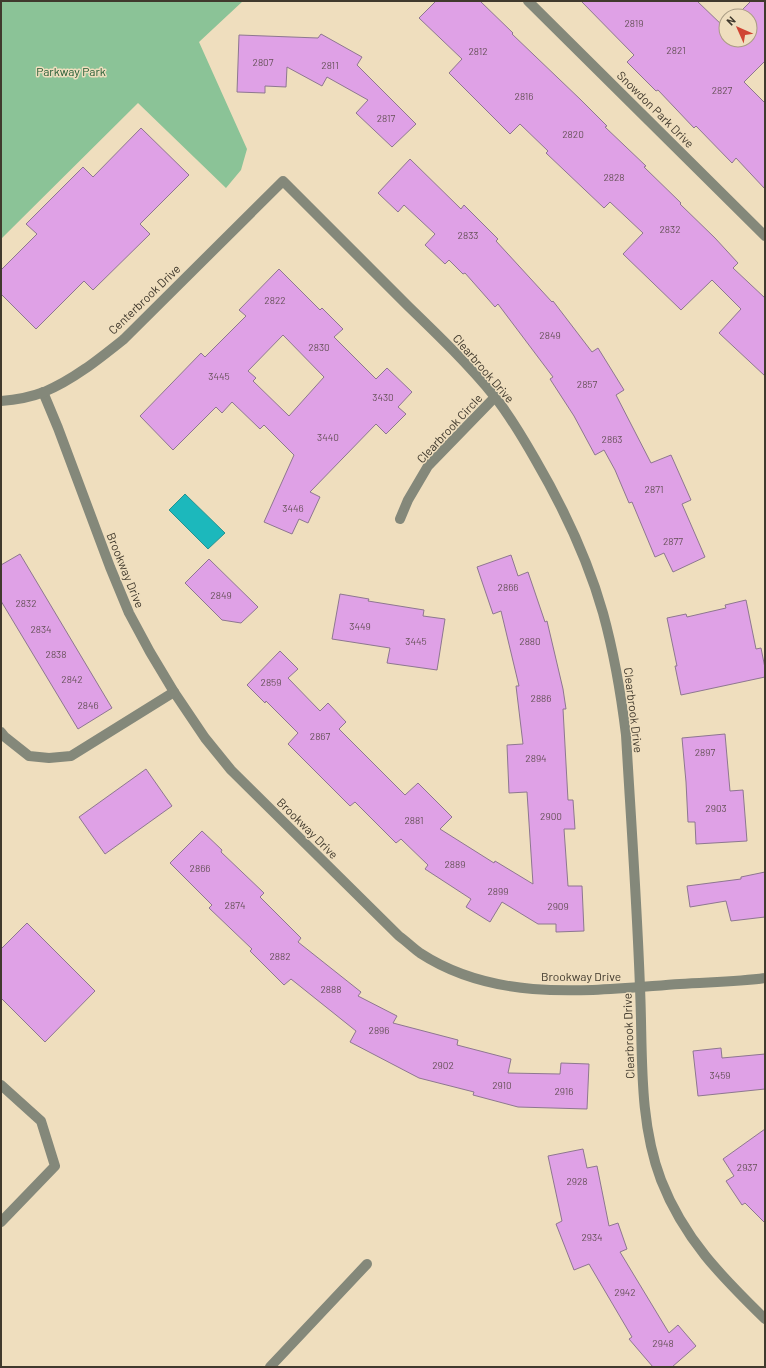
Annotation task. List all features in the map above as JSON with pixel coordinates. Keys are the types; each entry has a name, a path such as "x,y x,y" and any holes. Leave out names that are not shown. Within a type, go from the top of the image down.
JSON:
{"street":[{"name":"Snowdon Park Drive","path":"528,1 765,236"},
{"name":"Centerbrook Drive","path":"1,401 43,392 75,375 100,359 124,339 283,181"},
{"name":"Clearbrook Drive","path":"283,181 453,350 495,398 525,442 549,483 586,565 602,612 613,655 621,694 626,735 640,988 643,1091 650,1141 661,1180 687,1232 704,1256 765,1319"},
{"name":"Brookway Drive","path":"43,392 129,613 174,692 205,738 231,770 399,936 420,953 448,968 482,981 521,988 556,991 600,990 679,984 732,982 765,978"},
{"name":"Clearbrook Circle","path":"400,519 408,500 428,466 495,398"},
{"path":"1,732 29,756 49,758 71,756 174,692"},
{"path":"1,1085 41,1121 55,1166 1,1222"},
{"path":"270,1367 366,1264"}],"green space":[{"name":"Parkway Park","path":"1,1 243,1 199,42 247,149 241,170 226,188 138,103 1,239"}],"water":[{"path":"185,494 225,533 208,549 169,510"}],"building":[{"path":"436,1 480,1 607,126 605,127 646,166 644,167 681,203 680,204 738,263 733,268 765,298 765,376 719,333 741,309 712,280 681,310 623,254 643,233 610,202 604,208 546,153 548,151 520,124 510,134 449,73 462,59 419,18"},
{"path":"581,1 697,1 718,21 718,48 758,48 758,8 744,8 751,1 765,1 765,61 744,82 765,103 765,189 736,158 732,163 696,126 694,128 658,90 656,91 627,62 634,55"},
{"path":"321,34 362,57 357,65 416,124 392,147 356,113 368,100 327,77 322,86 287,67 286,87 265,86 265,93 237,92 239,35 318,38"},
{"path":"141,128 189,175 140,224 150,234 93,290 84,281 36,329 1,294 1,270 37,234 26,224 83,167 93,177"},
{"path":"410,159 461,209 464,205 498,239 496,241 552,302 553,301 592,352 598,348 624,390 616,395 651,463 671,455 691,500 682,504 705,557 673,572 664,553 655,557 632,502 629,503 615,470 604,450 595,455 574,416 550,379 553,377 498,304 495,307 465,273 463,274 449,260 445,264 425,245 435,234 404,205 398,212 378,193"},
{"path":"279,269 320,310 322,308 343,329 334,337 376,379 387,368 412,392 398,407 406,414 386,434 376,424 310,492 320,497 308,523 299,519 292,534 264,522 294,455 264,425 260,429 232,402 222,413 216,407 173,450 140,416 201,353 205,357 246,316 239,310","holes":["283,335 324,377 289,416 253,381 256,378 248,371"]},
{"path":"20,554 112,708 78,729 1,601 1,565"},
{"path":"511,555 518,576 528,572 545,622 547,621 563,689 566,709 563,709 568,800 573,800 575,829 564,829 568,886 582,886 584,931 556,932 556,924 538,924 502,902 490,922 466,907 471,899 425,869 428,865 401,839 396,843 355,802 350,806 288,744 298,733 266,701 265,703 247,685 280,651 298,669 288,678 320,711 328,703 346,722 339,729 405,795 418,783 452,817 440,829 494,863 495,861 533,884 527,792 509,793 507,745 523,744 516,686 519,686 501,611 493,614 477,567"},
{"path":"209,559 258,607 241,623 222,620 185,583"},
{"path":"340,594 369,599 368,601 424,610 423,616 445,619 437,670 387,663 390,648 332,639"},
{"path":"746,600 756,649 761,648 765,668 765,677 681,695 675,666 677,666 667,618 686,614 687,617 726,608 725,605"},
{"path":"725,734 730,791 743,790 747,841 696,844 695,822 688,822 682,738"},
{"path":"146,769 172,806 105,854 79,817"},
{"path":"202,831 222,850 221,852 264,893 260,897 301,938 298,942 361,992 358,996 397,1016 393,1023 458,1040 457,1045 511,1059 508,1073 560,1074 561,1063 589,1064 587,1109 518,1107 473,1095 474,1092 419,1078 350,1042 356,1031 291,979 284,985 250,951 252,949 209,908 212,905 170,863"},
{"path":"765,872 765,917 731,921 726,901 690,907 687,886 741,879 741,877"},
{"path":"27,923 95,991 45,1042 1,998 1,949"},
{"path":"721,1048 722,1058 765,1054 765,1089 698,1096 693,1051"},
{"path":"765,1129 765,1223 745,1203 742,1205 726,1181 734,1176 723,1159"},
{"path":"583,1149 587,1168 597,1166 609,1226 618,1223 627,1249 620,1252 669,1333 678,1325 696,1346 672,1367 653,1367 629,1339 632,1337 589,1264 574,1270 556,1224 562,1221 548,1156"}]}
